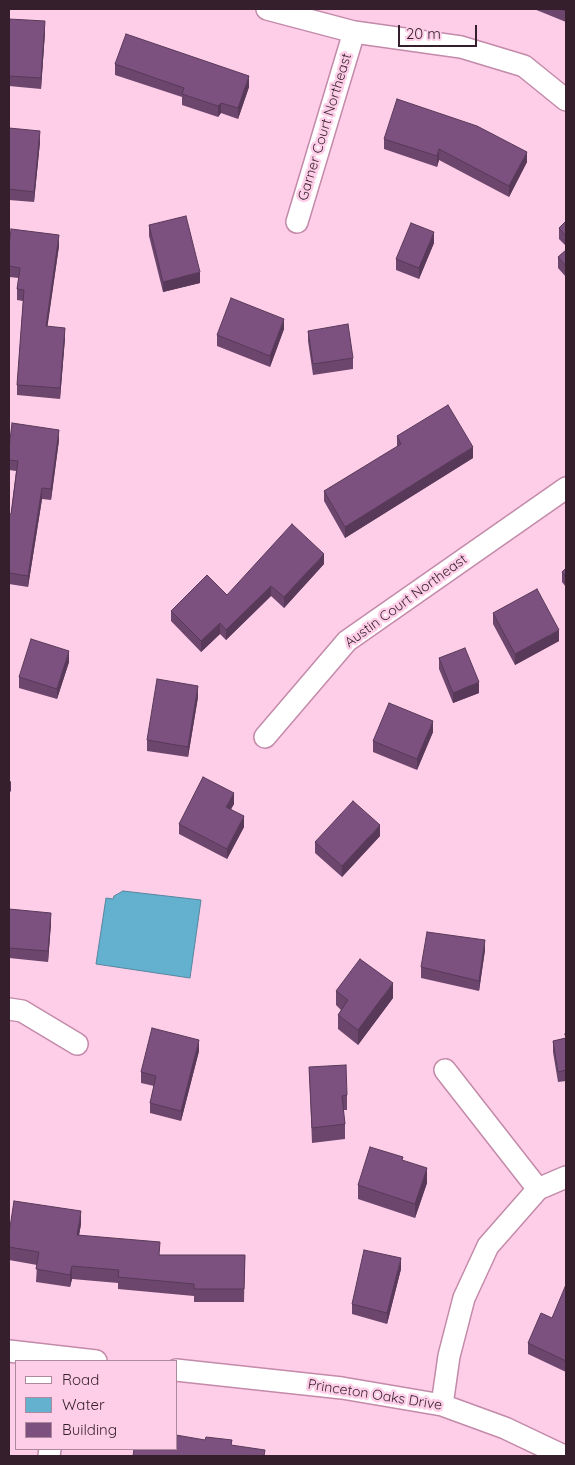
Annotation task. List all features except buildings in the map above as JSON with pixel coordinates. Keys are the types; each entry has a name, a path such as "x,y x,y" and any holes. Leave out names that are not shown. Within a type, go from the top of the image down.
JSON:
{"street":[{"path":"268,9 354,32 461,47 524,66 566,100"},
{"name":"Garner Court Northeast","path":"297,222 354,32"},
{"name":"Austin Court Northeast","path":"265,738 347,641 566,488"},
{"path":"9,1009 22,1010 77,1044"},
{"path":"445,1070 538,1189"},
{"path":"442,1404 448,1356 464,1298 488,1246 538,1189 566,1176"},
{"path":"9,1351 78,1360"},
{"name":"Princeton Oaks Drive","path":"178,1370 342,1388 442,1404 505,1428 564,1456"}],"water":[{"path":"123,891 201,900 190,978 96,964 106,898 113,899 114,896"}]}
